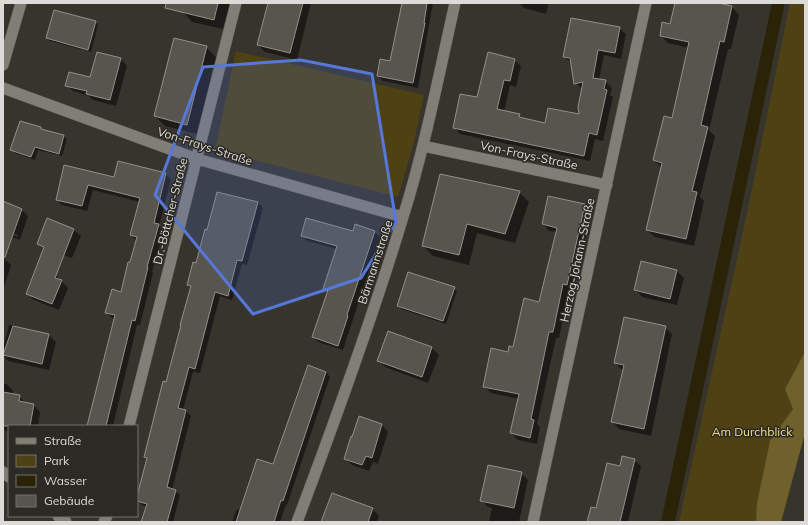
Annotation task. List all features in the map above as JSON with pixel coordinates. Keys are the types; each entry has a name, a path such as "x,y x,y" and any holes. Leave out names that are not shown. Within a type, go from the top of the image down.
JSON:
{"street":[{"path":"3,65 21,3"},
{"name":"Dr.-Böttcher-Straße","path":"129,425 236,3"},
{"name":"Bärmannstraße","path":"297,522 337,416 403,216 423,146 455,3"},
{"name":"Herzog-Johann-Straße","path":"534,522 646,3"},
{"name":"Von-Frays-Straße","path":"3,88 197,159 403,216"},
{"name":"Von-Frays-Straße","path":"423,146 607,185"}],"highlighted area":[{"path":"301,60 372,74 396,222 361,278 253,314 155,195 203,67"}],"green space":[{"name":"Am Durchblick","path":"790,3 805,3 805,433 781,522 679,522 747,213"},
{"path":"236,51 424,95 414,142 398,197 215,150"}],"shaded area":[{"path":"805,352 805,433 781,522 756,522 757,503 770,441 793,409 785,389"}],"water":[{"path":"772,3 785,3 675,522 661,522"}],"building":[{"path":"166,3 218,3 214,20 165,8"},
{"path":"268,3 303,3 290,53 257,45"},
{"path":"402,3 427,3 425,23 413,83 377,76 380,59 390,61"},
{"path":"675,3 719,3 732,6 724,42 720,41 701,125 708,127 692,191 697,192 686,239 646,230 662,163 653,160 664,116 672,118 689,42 660,36 662,22 670,24"},
{"path":"54,10 96,21 88,50 46,38"},
{"path":"571,18 620,27 615,53 598,50 593,78 606,80 604,89 607,90 597,135 589,133 584,156 453,128 460,94 477,97 488,52 515,59 510,81 504,80 497,109 520,114 519,117 545,123 548,108 579,114 578,107 583,82 574,84 570,58 563,57"},
{"path":"174,38 207,46 187,125 154,116"},
{"path":"97,52 121,58 110,100 86,94 87,91 65,86 69,72 90,77"},
{"path":"20,121 41,127 41,129 64,135 59,154 35,147 31,157 10,150"},
{"path":"118,161 166,173 154,223 159,224 147,267 135,321 132,320 106,425 87,425 115,315 105,313 112,289 121,292 128,262 130,262 137,237 130,235 140,198 88,185 82,206 56,200 64,165 114,177"},
{"path":"440,174 520,191 505,234 467,224 459,255 422,246"},
{"path":"217,192 258,202 242,261 237,260 228,296 215,292 195,369 189,367 178,408 186,410 167,487 176,490 167,522 141,522 147,504 138,501 138,492 147,458 144,457 163,381 166,382 191,286 187,285 193,262 196,263 205,229 207,230"},
{"path":"548,196 585,204 567,285 563,284 553,332 549,332 531,419 534,420 530,438 510,433 519,394 483,387 491,348 508,352 509,346 513,347 524,298 539,302 557,228 542,224"},
{"path":"3,201 22,209 5,257 3,257"},
{"path":"47,218 74,229 55,278 62,280 52,304 26,294 44,247 37,244"},
{"path":"306,218 353,231 355,224 375,231 338,346 312,337 328,290 323,289 337,246 301,236"},
{"path":"641,261 677,270 670,299 634,290"},
{"path":"408,272 455,287 443,321 397,306"},
{"path":"624,317 666,326 644,429 611,422 624,365 614,363"},
{"path":"13,326 49,334 42,364 3,355"},
{"path":"388,331 432,347 422,377 377,361"},
{"path":"308,365 326,372 283,501 281,500 274,522 236,522 257,459 273,464"},
{"path":"3,392 20,395 19,401 34,404 30,425 3,426"},
{"path":"359,416 382,424 372,458 366,456 362,465 344,459"},
{"path":"622,456 635,459 620,522 587,522 591,507 596,508 607,463 620,466"},
{"path":"488,465 522,472 514,508 480,501"},
{"path":"332,493 373,508 368,522 321,522"}]}
